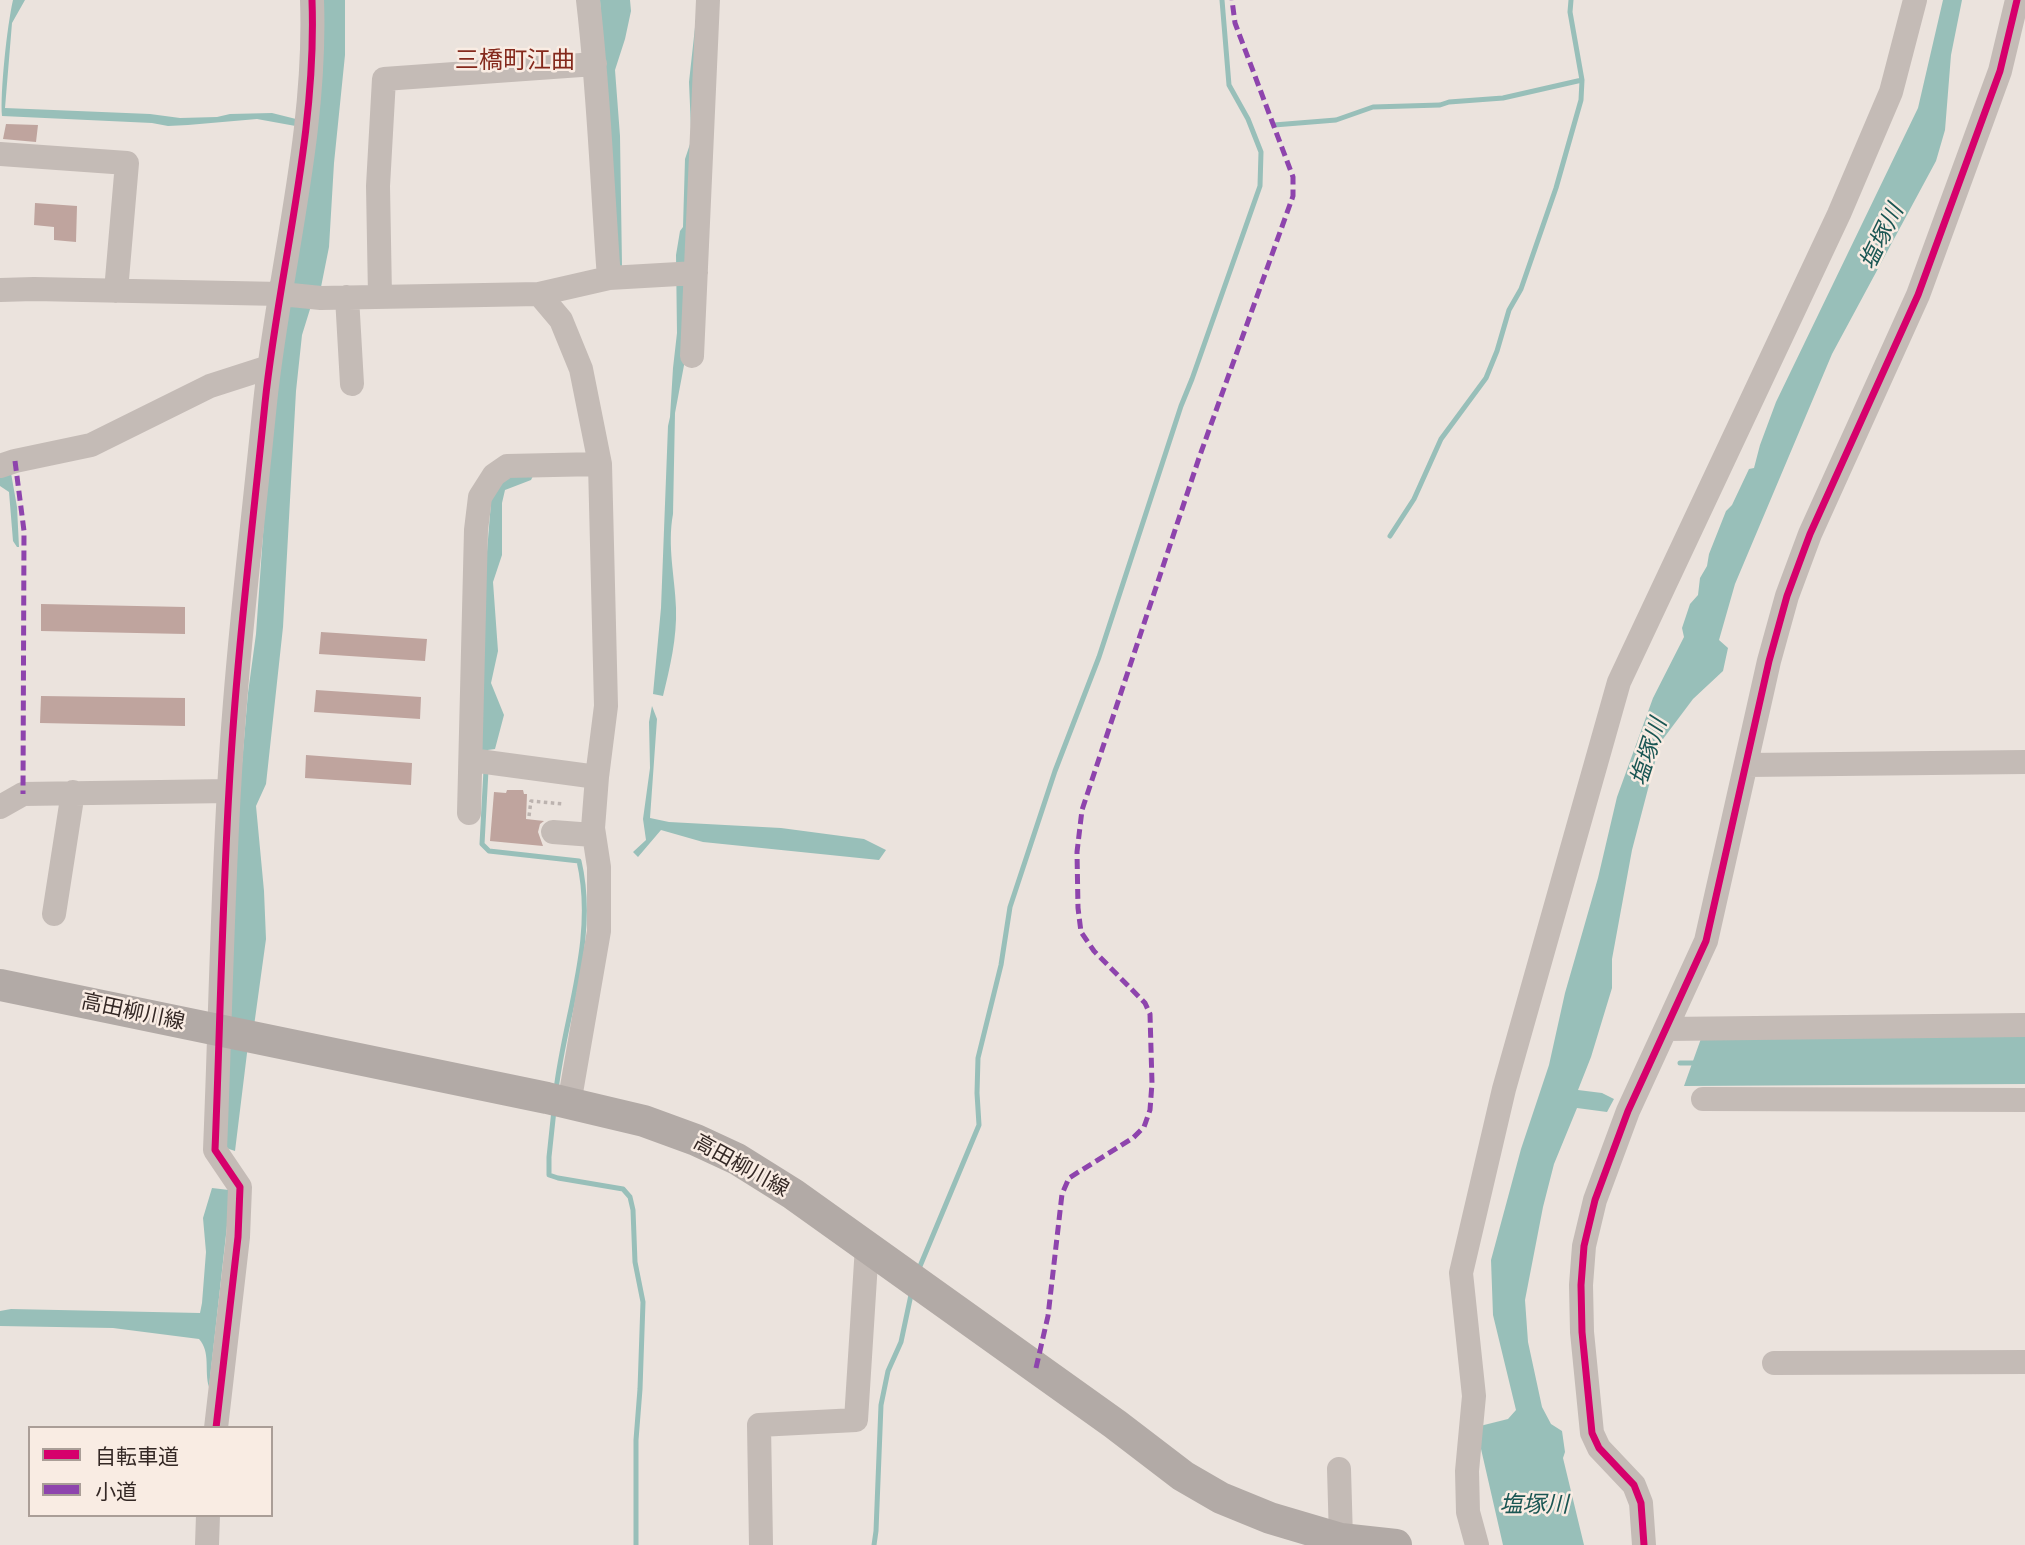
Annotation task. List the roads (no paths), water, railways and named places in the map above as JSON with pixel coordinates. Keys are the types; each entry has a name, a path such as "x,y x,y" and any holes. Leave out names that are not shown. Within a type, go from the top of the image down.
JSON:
{"main road":[{"name":"高田柳川線","path":"0,985 558,1101 644,1121 696,1140 737,1159 793,1194 1184,1476 1222,1498 1258,1513 1340,1539 1396,1545"}],"street":[{"path":"216,1426 238,1237 240,1187 215,1150 232,1033 229,791 241,637 269,367 310,81 312,0"},
{"path":"588,0 596,64 601,182 609,278"},
{"path":"692,356 708,0"},
{"path":"1477,1545 1468,1512 1467,1471 1474,1396 1461,1273 1507,1076 1619,682 1844,202 1891,92 1914,0"},
{"path":"1644,1545 1641,1503 1634,1485 1599,1448 1592,1433 1582,1332 1581,1285 1584,1246 1595,1200 1628,1111 1706,942 1769,661 1787,596 1810,534 1917,295 2000,71 2017,0"},
{"path":"380,296 378,186 384,79 596,64"},
{"path":"0,154 127,163 116,291"},
{"path":"0,290 281,294 321,298 539,293 609,278 696,274"},
{"path":"539,293 561,320 581,369 600,464 606,706 593,835 598,867 599,931 558,1101"},
{"path":"347,297 352,384"},
{"path":"0,466 91,445 210,386 269,367"},
{"path":"469,813 482,762 476,530 480,497 494,475 507,466 600,464"},
{"path":"482,762 597,777"},
{"path":"1747,765 2025,762"},
{"path":"0,807 23,794 229,791"},
{"path":"54,914 74,792"},
{"path":"553,832 593,835"},
{"path":"1667,1029 2025,1025"},
{"path":"1703,1099 2025,1100"},
{"path":"761,1545 759,1425 856,1420 867,1246"},
{"path":"1774,1363 2025,1362"},
{"path":"1339,1469 1340,1539"},
{"path":"207,1545 208,1517"}],"water":[{"path":"13,0 25,0 12,23 5,108 150,114 180,118 272,113 300,120 301,127 257,119 168,126 2,116 4,59"},
{"path":"320,0 345,0 345,55 329,247 320,292 315,293 302,335 296,391 283,627 266,784 256,806 266,939 254,1026 248,1045 235,1151 226,1148 231,892 248,693 256,634 270,435"},
{"path":"600,0 630,0 631,11 615,70 620,136 622,266 618,275 612,262"},
{"path":"698,0 685,360 675,413 671,538 676,619 663,696 653,694 661,608 668,426 677,333 676,255 683,227 685,159 691,129 689,82"},
{"name":"塩塚川","path":"1943,0 1962,0 1951,55 1945,130 1936,161 1832,354 1735,584 1719,640 1728,648 1723,671 1693,699 1660,743 1632,850 1612,959 1612,988 1578,1090 1602,1093 1614,1099 1607,1112 1577,1108 1554,1164 1543,1207 1525,1300 1528,1342 1542,1407 1551,1424 1562,1431 1565,1452 1563,1458 1584,1545 1503,1545 1476,1427 1508,1419 1516,1410 1493,1315 1491,1260 1521,1149 1549,1065 1565,993 1598,878 1617,797 1653,698 1684,637 1682,628 1690,604 1698,595 1700,578 1707,566 1726,511 1732,505 1749,469 1754,468 1776,402 1918,108"},
{"path":"535,472 531,480 505,490 502,503 502,555 493,582 498,651 491,683 504,715 495,749 480,751 485,576 492,490 497,478"},
{"path":"11,473 17,507 19,547 13,541 9,492 0,486 0,475"},
{"path":"652,706 657,719 650,818 669,822 781,828 864,839 886,850 879,860 703,842 661,830 638,857 633,852 646,840 643,819 650,768 649,722"},
{"path":"1703,1033 2025,1033 2025,1084 1684,1086"},
{"path":"212,1188 229,1190 230,1199 209,1387 205,1350 199,1339 113,1328 0,1326 0,1311 11,1309 200,1313 206,1252 203,1218"}],"waterway":[{"path":"918,1271 979,1125 978,1058 1001,965 1010,907 1055,771 1099,657 1181,406 1260,186 1261,152 1248,119 1229,85 1222,0"},
{"path":"1390,536 1414,499 1441,439 1486,378 1556,188 1581,100 1582,80 1570,12 1571,0"},
{"path":"1274,125 1336,120 1373,107 1440,105 1503,98 1582,80"},
{"path":"486,770 482,844 489,851 579,861 584,890 582,947 556,1090"},
{"path":"1680,1063 1696,1063"},
{"path":"554,1110 549,1175 623,1189 630,1197 633,1210 635,1262 643,1302 636,1440 636,1545"},
{"path":"874,1545 881,1405 888,1371 901,1342 912,1290"}],"district":[{"name":"三橋町江曲","path":"515,61"}]}
